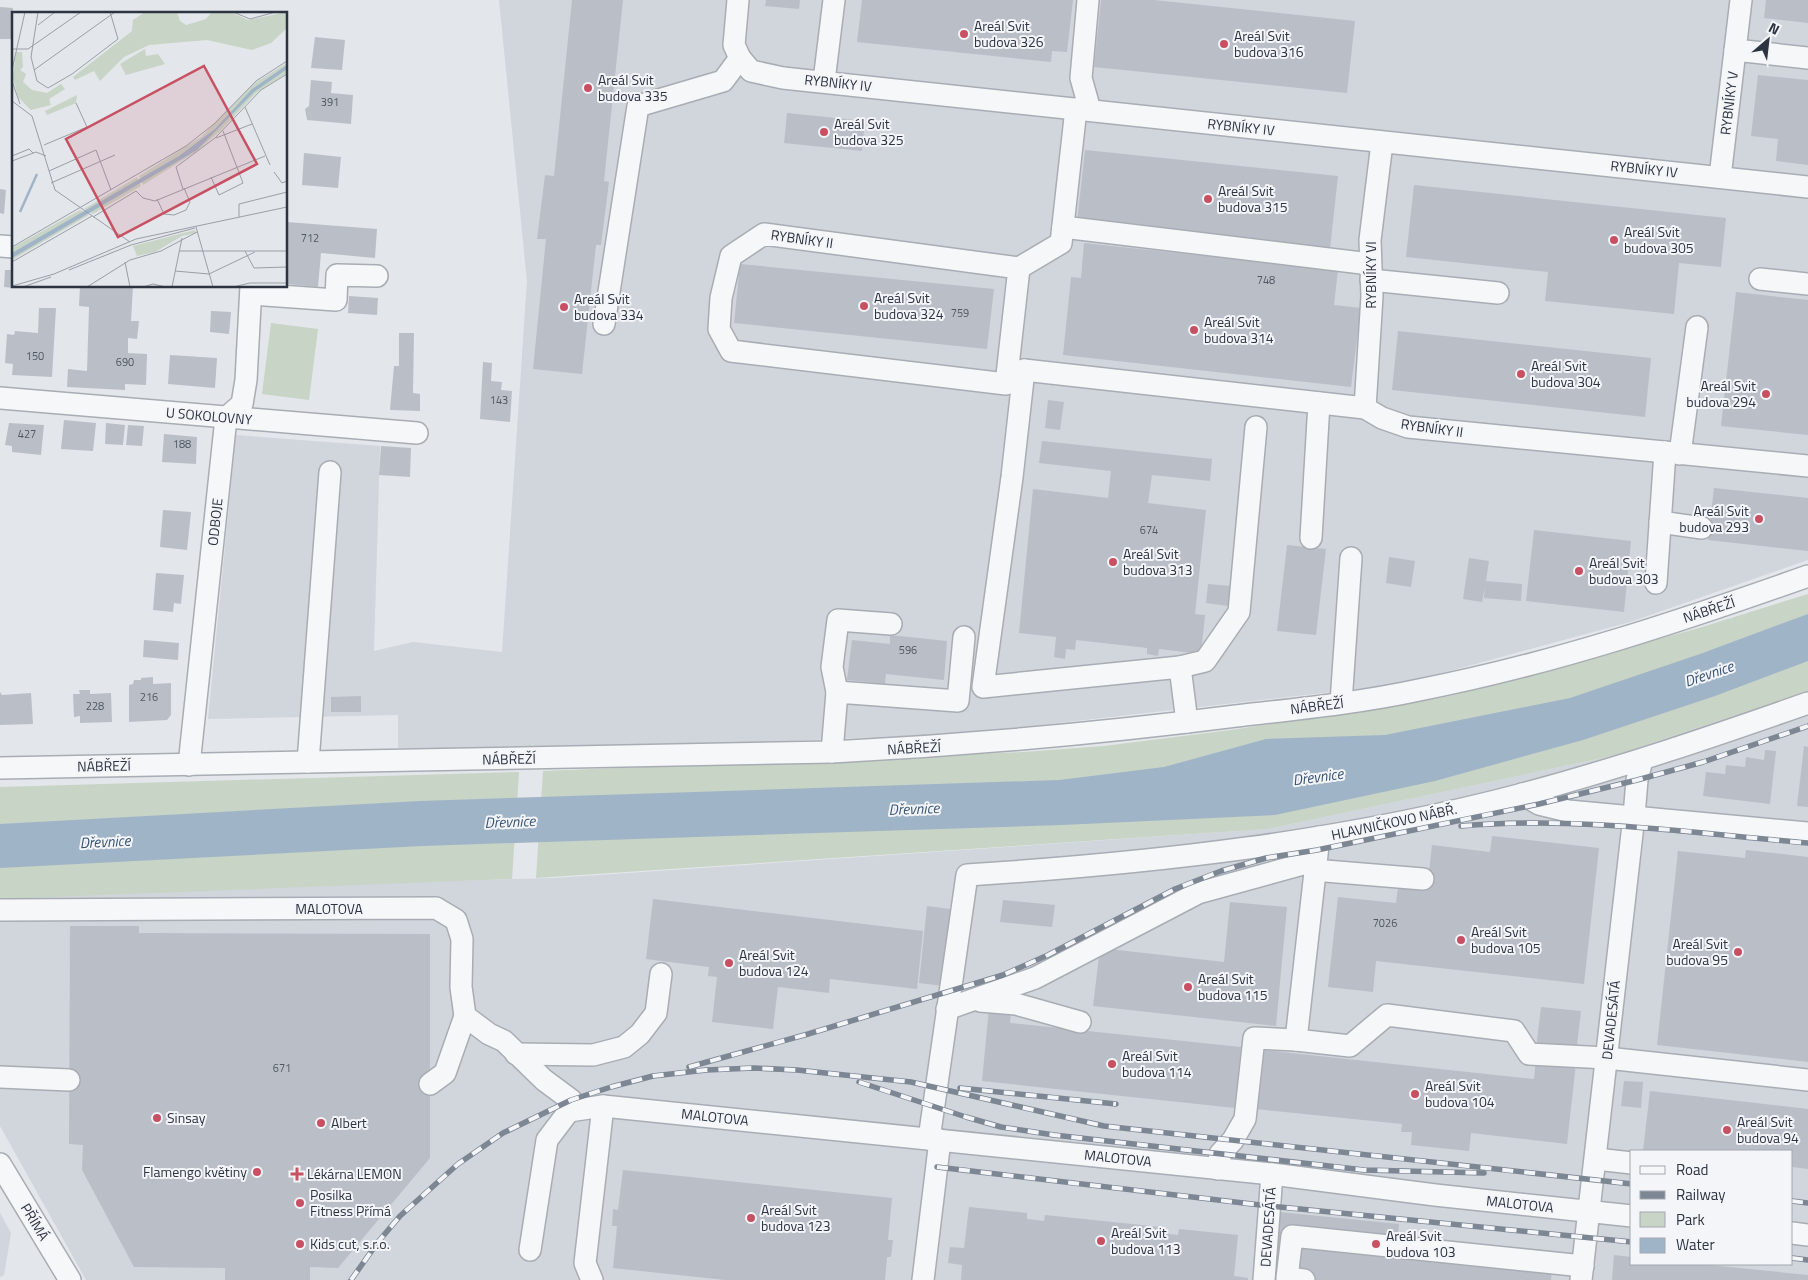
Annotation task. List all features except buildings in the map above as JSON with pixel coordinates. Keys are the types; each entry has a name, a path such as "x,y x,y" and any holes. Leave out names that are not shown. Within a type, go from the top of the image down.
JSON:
{"street":[{"path":"604,324 638,106 724,81 740,58 734,45 738,0"},
{"path":"824,81 834,0"},
{"path":"1006,384 1019,268 1061,243 1083,110 1081,78 1088,0"},
{"name":"RYBNÍKY V","path":"1720,177 1741,0"},
{"path":"1735,50 1808,58"},
{"name":"RYBNÍKY IV","path":"740,58 750,71 783,78 1808,187"},
{"name":"RYBNÍKY VI","path":"1365,408 1372,296 1370,240 1382,143"},
{"path":"1063,227 1371,272 1498,293"},
{"name":"RYBNÍKY II","path":"1006,384 731,351 719,329 721,298 731,256 764,234 1019,268"},
{"path":"226,418 242,404 246,380 251,290 336,300 337,275 377,276"},
{"path":"1760,278 1808,284"},
{"path":"1656,583 1660,522 1697,327"},
{"path":"1006,384 1024,370"},
{"path":"1024,370 1012,477 983,687 1180,667 1205,661 1239,612 1256,427"},
{"name":"RYBNÍKY II","path":"1024,370 1365,408 1382,418 1408,427 1808,466"},
{"name":"U SOKOLOVNY","path":"0,398 417,433"},
{"path":"1311,538 1319,403"},
{"name":"ODBOJE","path":"189,765 226,418"},
{"path":"308,762 330,472"},
{"path":"1660,522 1702,528"},
{"path":"1341,703 1351,558"},
{"name":"NÁBŘEŽÍ","path":"0,768 832,752 936,747 1187,722 1341,703 1419,691 1590,648 1710,610 1808,576"},
{"path":"832,752 837,692 832,667 838,620 891,624"},
{"path":"837,692 958,701 964,637"},
{"path":"1180,667 1187,722"},
{"name":"HLAVNIČKOVO NÁBŘ.","path":"946,1009 967,875 1084,868 1211,853 1319,837 1522,794 1642,760 1808,704"},
{"name":"DEVADESÁTÁ","path":"1582,1273 1637,780 1642,760"},
{"path":"1522,794 1539,804 1568,811 1808,834"},
{"path":"1296,1040 1314,865 1319,837"},
{"path":"923,1280 946,1009 1035,978 1198,893 1314,865 1423,879"},
{"name":"MALOTOVA","path":"0,910 436,908 456,920 462,939 461,987 465,1016"},
{"path":"516,1054 593,1055 624,1047 640,1034 656,1013 661,974"},
{"path":"972,1000 1016,1004 1080,1022"},
{"path":"1218,1169 1220,1154 1245,1119 1254,1038 1350,1046 1387,1015 1514,1031 1529,1054 1607,1058 1808,1080"},
{"path":"430,1084 445,1073 465,1016 489,1034 504,1041 544,1080 571,1100 569,1111 547,1140 530,1250"},
{"path":"0,1077 69,1080"},
{"path":"592,1280 585,1263 603,1106"},
{"name":"MALOTOVA","path":"569,1111 603,1106 1272,1174 1630,1216"},
{"path":"1596,1159 1630,1163"},
{"name":"PŘÍMÁ","path":"0,1164 70,1280"},
{"name":"DEVADESÁTÁ","path":"1264,1280 1272,1174"},
{"path":"1793,1233 1808,1235"},
{"path":"1304,1280 1287,1278 1292,1236 1582,1273"}],"shaded area":[{"path":"499,0 1808,0 1808,560 1630,622 1402,684 969,733 680,746 495,749 398,748 398,715 208,719 236,435 380,446 374,651 413,642 502,652 527,281"},
{"path":"1808,691 1808,1280 86,1280 0,1126 0,894 555,878 1268,829 1616,755"},
{"path":"0,1213 11,1233 4,1275 0,1277"}],"green space":[{"path":"271,323 318,329 309,400 262,394"},
{"path":"1808,594 1808,691 1616,755 1268,829 536,878 543,771 1024,752 1104,746 1231,730 1450,696 1699,628"},
{"path":"519,772 512,879 0,899 0,787"}],"water":[{"name":"Dřevnice","path":"1808,614 1808,661 1715,696 1583,740 1435,781 1275,815 1062,825 422,846 0,868 0,824 420,801 1059,780 1164,767 1266,739 1385,735 1570,698 1700,654"}],"railway":[{"path":"689,1067 808,1034 1003,975 1048,955 1175,889 1221,871 1266,858 1317,850 1539,804 1637,780 1703,762 1808,726"},
{"path":"1461,826 1504,823 1591,824 1808,843"},
{"path":"351,1280 378,1242 400,1216 458,1164 503,1133 571,1100 611,1087 653,1076 706,1070 754,1068 797,1070 911,1082 1104,1126 1630,1184"},
{"path":"859,1082 1001,1127 1054,1135 1364,1170 1484,1173"},
{"path":"960,1088 1116,1104"},
{"path":"937,1167 1269,1206 1630,1242"},
{"path":"1793,1201 1808,1203"},
{"path":"1793,1258 1808,1260"}],"place":[{"name":"Areál Svit budova 326","path":"964,34"},
{"name":"Areál Svit budova 316","path":"1224,44"},
{"name":"Areál Svit budova 335","path":"588,88"},
{"name":"Areál Svit budova 325","path":"824,132"},
{"name":"Areál Svit budova 315","path":"1208,199"},
{"name":"Areál Svit budova 305","path":"1614,240"},
{"name":"Areál Svit budova 324","path":"864,306"},
{"name":"Areál Svit budova 334","path":"564,307"},
{"name":"Areál Svit budova 314","path":"1194,330"},
{"name":"Areál Svit budova 304","path":"1521,374"},
{"name":"Areál Svit budova 294","path":"1766,394"},
{"name":"Areál Svit budova 293","path":"1759,519"},
{"name":"Areál Svit budova 313","path":"1113,562"},
{"name":"Areál Svit budova 303","path":"1579,571"},
{"name":"Areál Svit budova 105","path":"1461,940"},
{"name":"Areál Svit budova 95","path":"1738,952"},
{"name":"Areál Svit budova 124","path":"729,963"},
{"name":"Areál Svit budova 115","path":"1188,987"},
{"name":"Areál Svit budova 114","path":"1112,1064"},
{"name":"Areál Svit budova 104","path":"1415,1094"},
{"name":"Sinsay","path":"157,1118"},
{"name":"Albert","path":"321,1123"},
{"name":"Areál Svit budova 94","path":"1727,1130"},
{"name":"Flamengo květiny","path":"257,1172"},
{"name":"Lékárna LEMON","path":"297,1174"},
{"name":"Posilka Fitness Přímá","path":"300,1203"},
{"name":"Areál Svit budova 123","path":"751,1218"},
{"name":"Areál Svit budova 113","path":"1101,1241"},
{"name":"Kids cut, s.r.o.","path":"300,1244"},
{"name":"Areál Svit budova 103","path":"1376,1244"}]}
